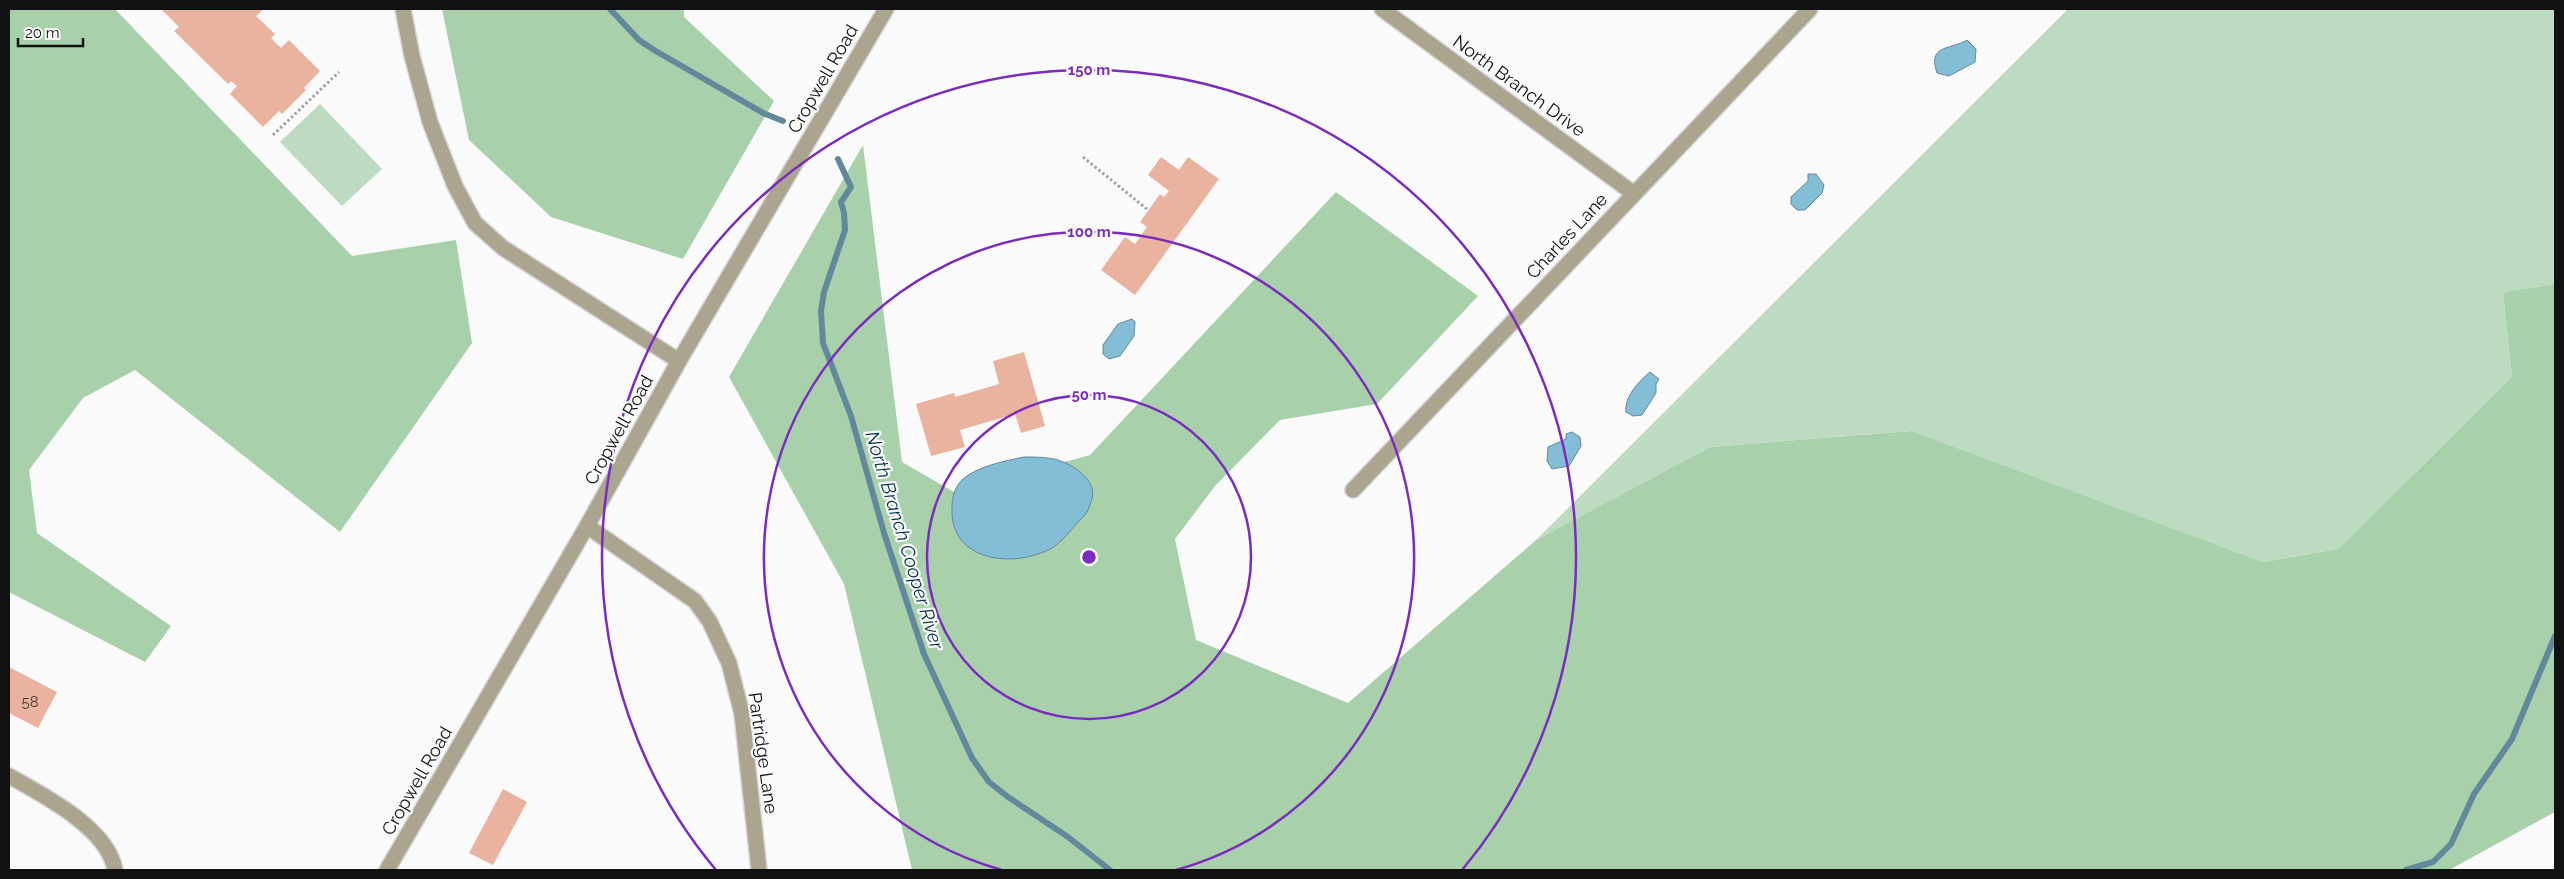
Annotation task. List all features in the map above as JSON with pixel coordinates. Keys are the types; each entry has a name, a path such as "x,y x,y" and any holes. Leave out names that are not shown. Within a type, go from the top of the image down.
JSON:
{"street":[{"path":"403,9 412,56 430,122 455,186 475,223 503,248 679,361"},
{"name":"Cropwell Road","path":"387,870 587,526 679,361 886,9"},
{"name":"North Branch Drive","path":"1382,9 1634,193"},
{"name":"Charles Lane","path":"1353,490 1810,9"},
{"name":"Partridge Lane","path":"587,526 695,601 710,622 729,663 742,714 759,870"},
{"path":"9,776 52,800 99,838 114,859 116,870"}],"path":[{"path":"273,135 339,72"},
{"path":"1083,157 1148,210"}],"green space":[{"path":"9,9 115,9 352,256 456,240 472,343 340,532 135,370 83,398 29,470 37,533 171,626 145,662 9,592"},
{"path":"442,9 684,9 684,17 774,101 683,259 551,217 469,140"},
{"path":"2068,9 2555,9 2555,284 2503,292 2512,377 2338,549 2263,562 1910,431 1710,447 1536,540"},
{"path":"320,104 382,169 342,206 280,142"},
{"path":"863,145 902,462 954,492 1090,455 1336,192 1478,296 1377,404 1280,420 1215,486 1175,539 1196,640 1348,703 1536,540 1710,447 1911,431 2263,562 2338,549 2512,377 2503,292 2555,284 2555,812 2449,870 912,870 844,584 729,377"}],"water":[{"path":"1967,40 1976,49 1975,62 1949,76 1937,73 1935,57 1938,52"},
{"path":"1808,174 1816,174 1824,185 1822,193 1805,210 1797,210 1791,204 1791,197 1808,181"},
{"path":"1132,319 1135,322 1134,336 1120,356 1109,359 1103,354 1103,345 1118,324"},
{"path":"1650,372 1659,379 1656,384 1656,393 1642,415 1633,416 1626,412 1627,401 1637,385"},
{"path":"1572,432 1580,437 1581,446 1569,466 1552,469 1547,461 1548,447 1566,439 1566,434"},
{"path":"1024,457 1058,460 1072,466 1084,476 1092,488 1093,495 1086,513 1057,545 1037,555 1003,559 987,556 972,550 961,540 954,525 952,503 956,488 969,474 992,465"}],"building":[{"path":"161,9 264,9 256,16 275,34 271,38 281,48 289,40 320,71 304,88 306,90 282,114 279,111 263,127 230,94 237,86 231,81 228,84 174,31 179,27"},
{"path":"1161,157 1179,170 1188,157 1219,179 1135,295 1101,270 1125,237 1135,244 1147,227 1140,222 1160,194 1164,197 1169,191 1148,175"},
{"path":"1024,352 1045,426 1021,433 1015,414 960,430 965,447 931,456 916,404 954,393 955,397 999,384 993,361"},
{"path":"9,667 57,692 38,728 9,713"},
{"path":"503,789 527,802 493,865 469,853"}],"waterway":[{"name":"North Branch Cooper River","path":"610,9 639,40 654,50 763,113 783,121"},
{"name":"North Branch Cooper River","path":"838,159 851,187 841,202 845,230 824,292 821,311 823,343 851,416 884,533 924,654 972,758 989,782 1068,837 1110,870"},
{"name":"North Branch Cooper River","path":"2406,870 2433,862 2451,844 2474,794 2512,739 2555,636"}]}
